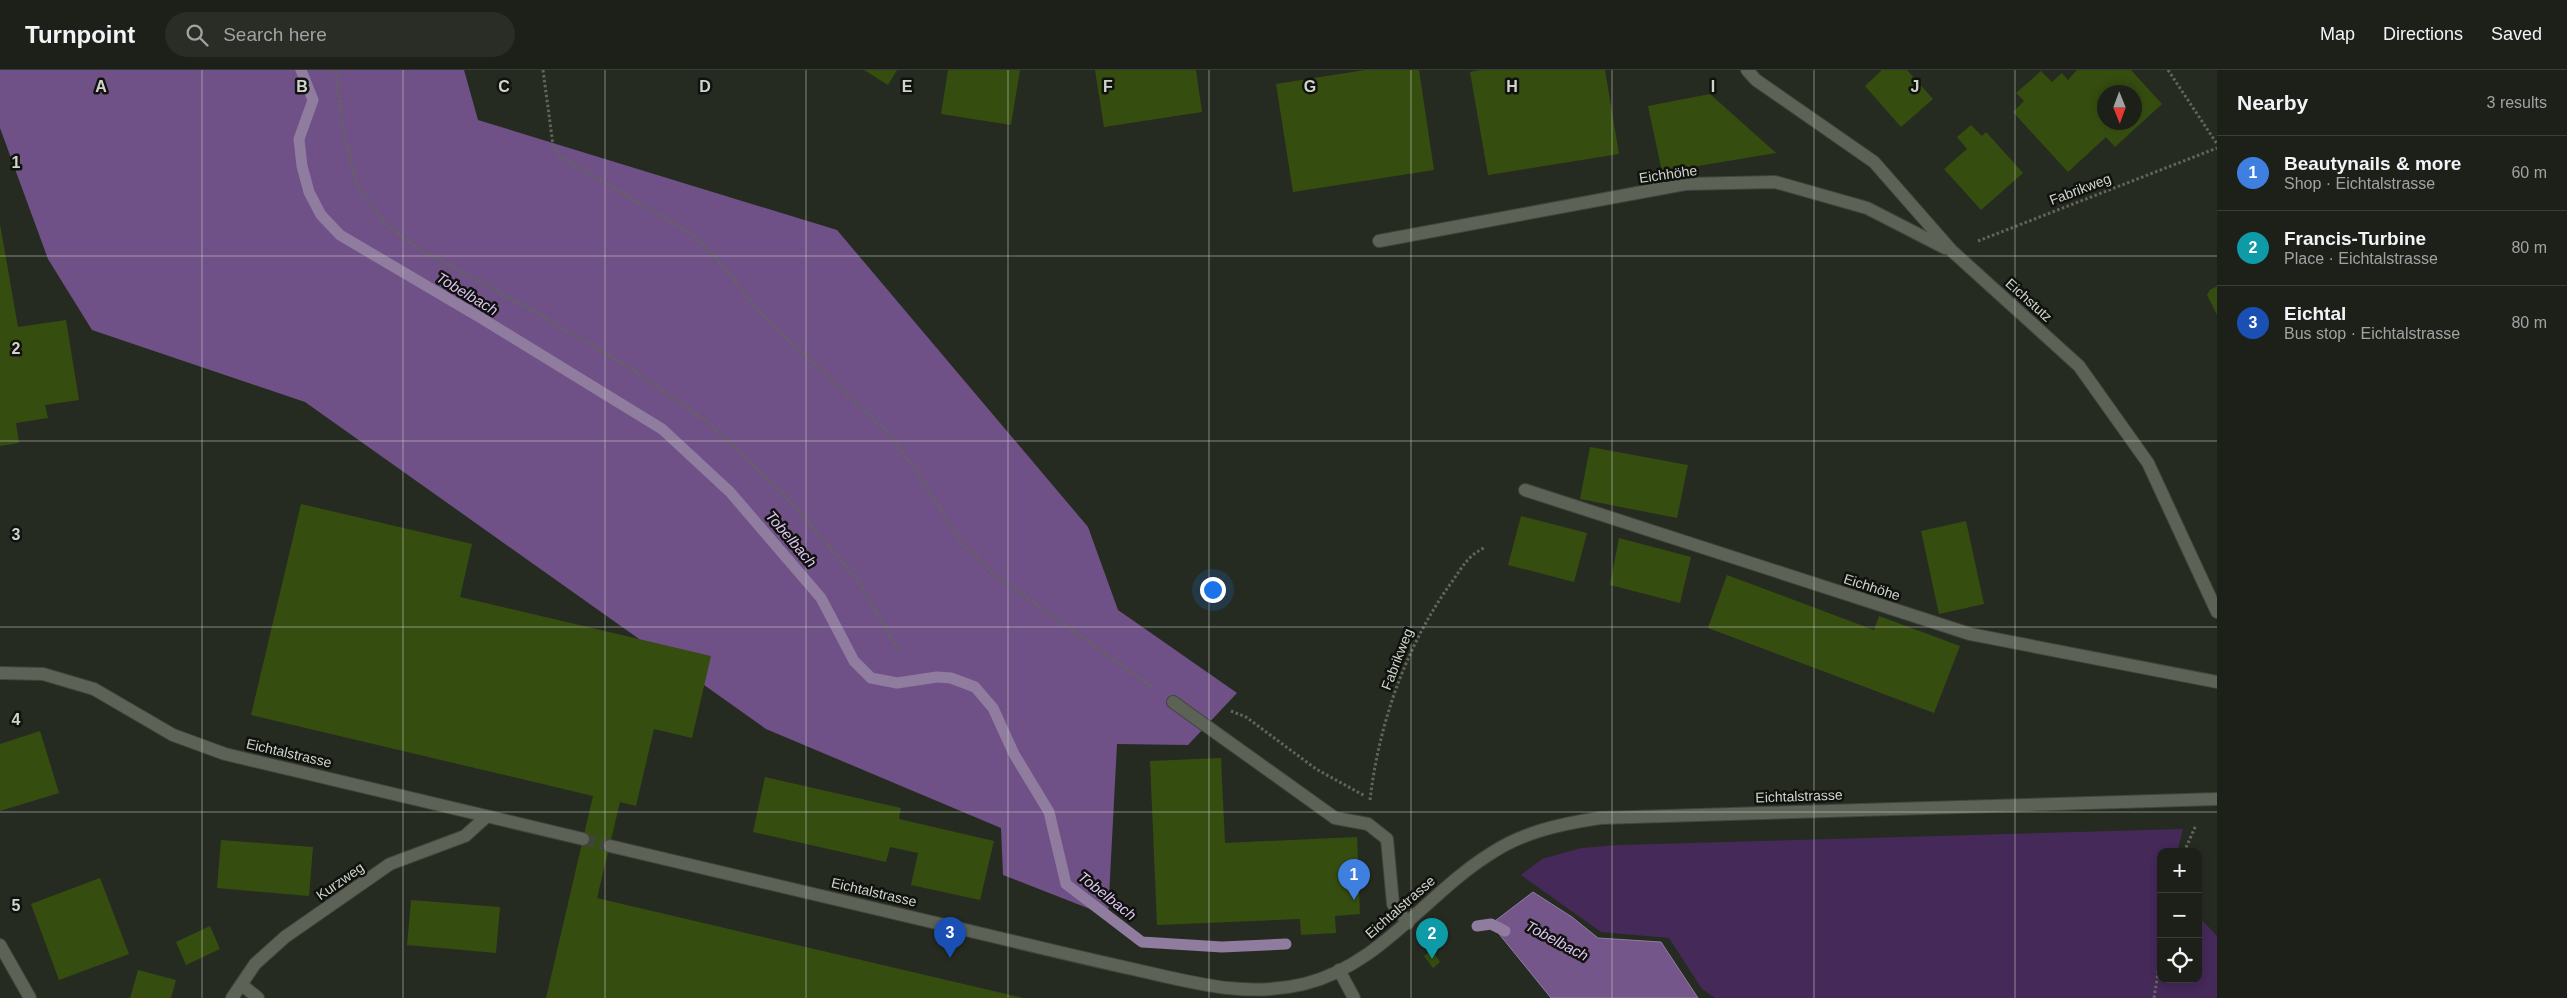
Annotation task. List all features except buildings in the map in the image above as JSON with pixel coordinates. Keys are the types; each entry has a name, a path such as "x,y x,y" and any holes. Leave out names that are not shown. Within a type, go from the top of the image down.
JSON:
{"street":[{"name":"Eichstutz","path":"1747,70 1756,80 1874,162 1952,251 2080,366 2148,463 2217,612"},
{"name":"Eichhöhe","path":"1379,241 1686,184 1775,182 1867,208 1952,251"},
{"name":"Eichhöhe","path":"1524,490 1970,634 2217,682"},
{"name":"Eichtalstrasse","path":"0,673 43,674 94,689 173,735 226,754 583,839"},
{"path":"1173,702 1335,818 1368,824 1387,839 1393,904 1408,923"},
{"name":"Eichtalstrasse","path":"610,846 1222,989 1270,990 1307,984 1339,970 1381,945 1470,868 1516,839 1557,824 1600,818 2217,799"},
{"name":"Kurzweg","path":"232,998 255,964 272,948 390,864 465,836 486,817"},
{"path":"0,945 30,998"},
{"path":"1339,970 1354,998"},
{"path":"242,985 258,998"}],"path":[{"path":"336,70 343,128 356,183 383,221 416,247 526,307 629,367 706,421 785,495 858,580 900,653"},
{"path":"543,70 553,144 559,156 692,234 719,262 760,313 886,431 914,467 961,542 988,568 1173,702"},
{"path":"2168,70 2217,144"},
{"name":"Fabrikweg","path":"1952,251 2217,148"},
{"name":"Fabrikweg","path":"1230,711 1246,717 1316,769 1370,798 1391,706 1414,643 1427,617 1471,554 1484,548"},
{"path":"2154,998 2157,979"}],"shaded area":[{"path":"0,70 464,70 478,120 837,230 1088,527 1118,610 1237,693 1188,745 1117,744 1108,916 1003,875 1001,828 766,729 305,402 92,330 48,259 0,128"},
{"path":"2183,829 2178,848 2157,848 2157,983 2202,983 2202,920 2217,936 2217,998 1715,998 1702,989 1669,938 1601,932 1521,875 1542,859 1581,848 1620,845"}],"water":[{"path":"1533,892 1572,917 1598,938 1661,942 1698,998 1551,998 1491,924"}],"waterway":[{"name":"Tobelbach","path":"301,70 313,100 299,139 302,166 309,192 321,215 340,235 481,318 662,429 730,492 821,598 854,661 871,678 897,683 937,677 951,678 975,687 993,708 1014,754 1049,812 1066,884 1142,942 1222,947 1286,944"},
{"name":"Tobelbach","path":"1477,926 1491,924 1505,931"}],"tunnel":[{"path":"583,839 610,846"}],"place":[{"name":"Beautynails & more","path":"1354,900"},
{"name":"Eichtal","path":"950,958"},
{"name":"Francis-Turbine","path":"1432,959"}]}
